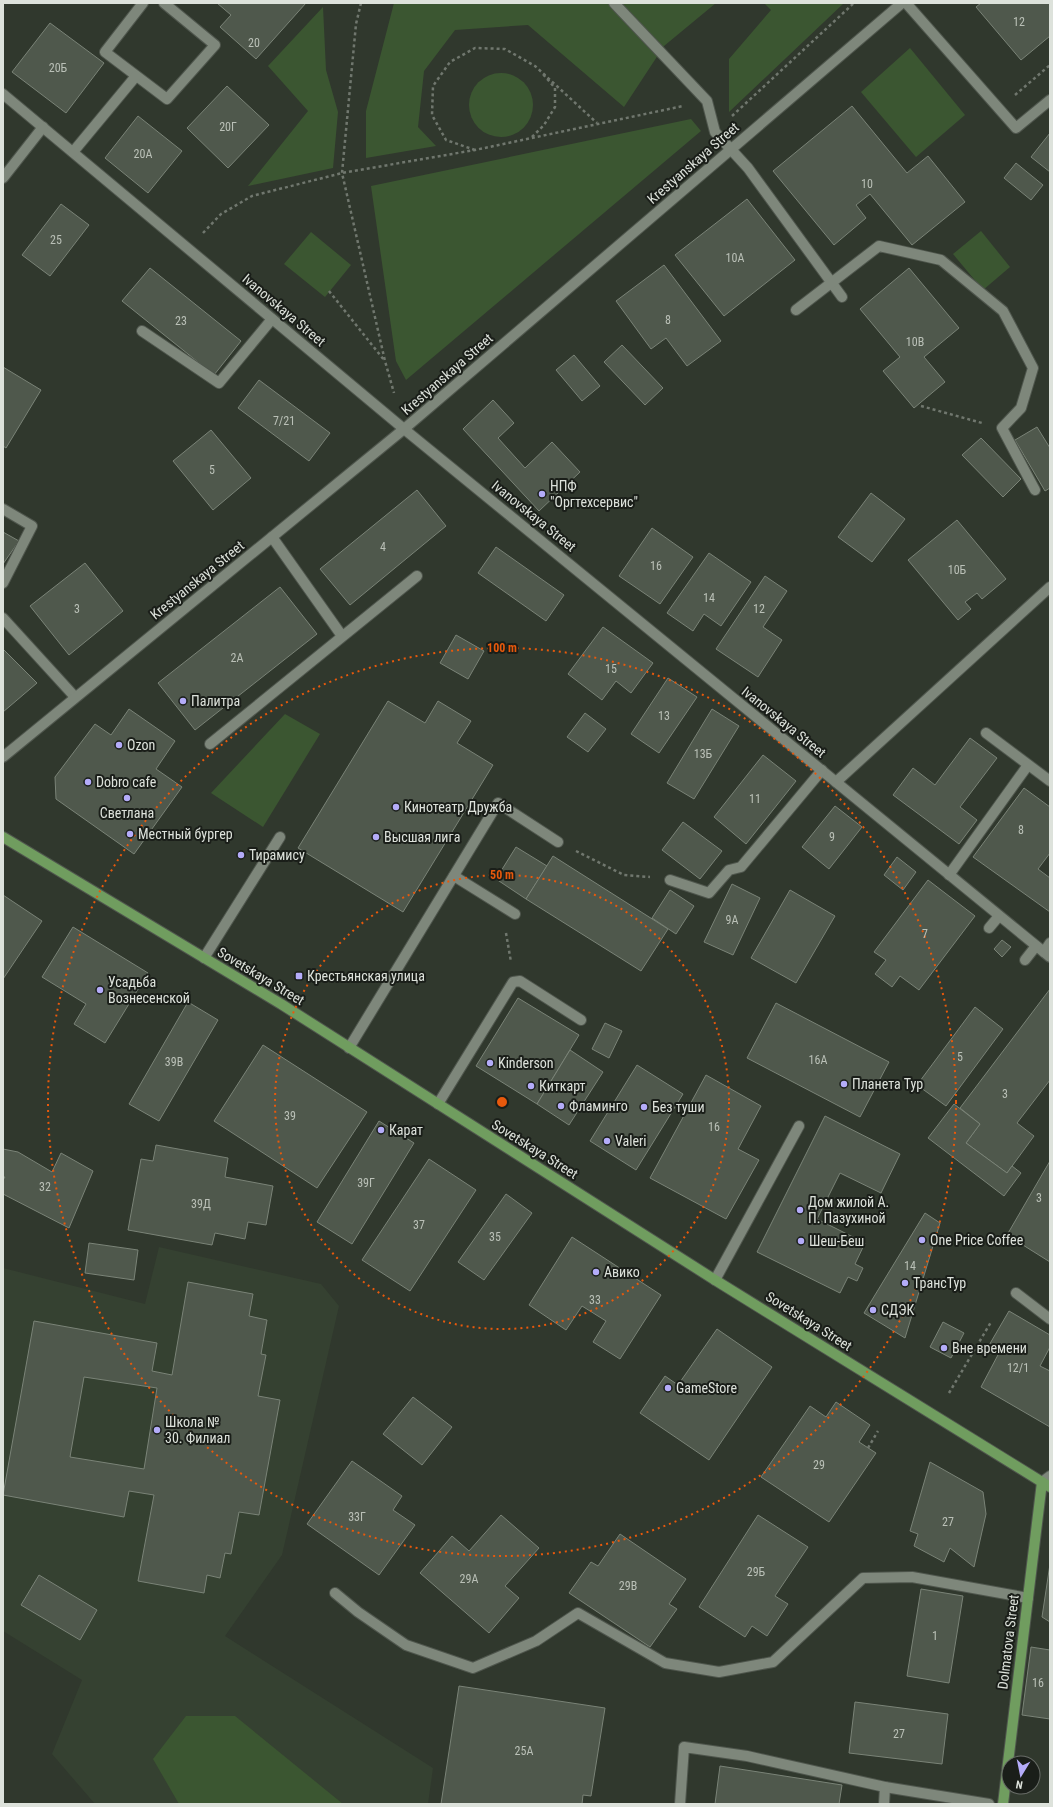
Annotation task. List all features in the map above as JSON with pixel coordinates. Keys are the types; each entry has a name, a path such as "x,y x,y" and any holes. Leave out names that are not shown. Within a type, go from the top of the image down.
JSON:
{"main road":[{"name":"Sovetskaya Street","path":"3,837 204,958 438,1104 715,1280 1047,1482"},
{"name":"Dolmatova Street","path":"1003,1804 1028,1598 1047,1482"}],"street":[{"path":"143,3 105,52 167,99 215,45 164,3"},
{"path":"614,3 707,101 715,132 748,168 842,297"},
{"name":"Krestyanskaya Street","path":"3,757 404,429 902,3"},
{"path":"906,3 1016,128 1050,100"},
{"path":"73,152 136,76"},
{"name":"Ivanovskaya Street","path":"3,94 404,429 1043,951"},
{"path":"3,178 43,127"},
{"path":"796,310 880,246 941,260 1003,311 1033,368 1021,408 1002,428 1035,490"},
{"path":"142,331 219,383 272,319"},
{"path":"3,509 32,526 3,584"},
{"path":"272,537 342,636"},
{"path":"210,744 417,576"},
{"path":"836,782 1050,587"},
{"path":"3,618 76,697"},
{"path":"986,733 1050,781"},
{"path":"949,875 1028,765"},
{"path":"670,880 709,893 729,870 741,867 822,770"},
{"path":"349,1048 498,803 558,842"},
{"path":"204,958 280,836"},
{"path":"454,876 515,914"},
{"path":"989,928 999,916"},
{"path":"1025,960 1043,951 1050,943"},
{"path":"438,1104 513,982 520,981 581,1020"},
{"path":"715,1280 799,1126"},
{"path":"1016,1293 1050,1319"},
{"path":"335,1593 358,1612 406,1645 473,1668 536,1642 578,1613 665,1663 719,1672 772,1662 863,1578 912,1576 1028,1598"},
{"path":"680,1804 684,1747 747,1756 885,1787 989,1804"},
{"path":"884,1804 885,1787"}],"path":[{"path":"361,3 356,24 342,173 385,361 396,397"},
{"path":"475,150 446,140 432,115 433,86 450,62 475,48 505,50 535,66 598,123"},
{"path":"999,108 1050,65"},
{"path":"532,138 544,125 555,106 555,88 535,66"},
{"path":"189,248 221,214 252,196 342,173 475,150 707,101"},
{"path":"330,291 385,361"},
{"path":"921,406 1002,428"},
{"path":"558,842 624,874 670,880"},
{"path":"503,907 513,982"},
{"path":"949,1393 991,1322"},
{"path":"868,1448 878,1431"}],"shaded area":[{"name":"Школа № 30. Филиал","path":"159,1247 321,1284 339,1306 282,1555 225,1636 433,1768 428,1804 95,1804 52,1754 82,1680 3,1631 3,1268 145,1304"}],"green space":[{"path":"394,3 716,3 664,46 624,107 528,25 455,30 424,71 418,127 436,146 366,158 366,111"},
{"path":"764,3 844,3 729,112 729,59 771,10"},
{"path":"323,7 326,70 338,112 333,168 248,186 308,111 268,66"},
{"path":"910,48 965,115 916,157 861,92"},
{"path":"495,73 507,73 524,82 531,93 533,105 531,117 524,128 507,137 495,137 483,132 474,123 469,111 469,99 474,87 483,78"},
{"path":"691,119 701,131 406,380 396,361 371,186"},
{"path":"981,231 1010,267 983,290 953,254"},
{"path":"311,232 351,265 325,297 284,264"},
{"path":"285,714 320,734 263,827 211,793"},
{"path":"186,1716 235,1716 343,1804 179,1804 153,1759"}],"building":[{"path":"217,3 306,3 256,59 220,27 231,15"},
{"path":"981,3 1050,3 1050,36 1021,60 976,7"},
{"path":"50,23 104,63 66,113 12,72"},
{"path":"227,86 269,125 228,168 187,128"},
{"path":"852,106 907,173 928,156 965,202 912,245 870,194 856,205 866,218 834,245 773,171"},
{"path":"138,116 182,151 148,193 105,158"},
{"path":"1050,133 1050,172 1031,157"},
{"path":"1016,163 1043,185 1031,200 1004,178"},
{"path":"747,199 795,260 724,316 675,255"},
{"path":"61,204 89,225 50,276 22,255"},
{"path":"664,265 721,341 687,366 666,338 651,349 616,301"},
{"path":"150,268 241,341 214,375 122,301"},
{"path":"909,268 959,328 924,357 945,382 914,408 883,371 900,357 860,309"},
{"path":"622,345 663,388 645,405 604,362"},
{"path":"574,355 600,386 582,401 556,370"},
{"path":"3,367 41,390 6,448 3,446"},
{"path":"259,380 330,433 309,461 238,408"},
{"path":"493,400 514,423 498,438 525,468 552,442 580,472 539,511 463,429"},
{"path":"1037,427 1050,448 1050,488 1045,491 1015,440"},
{"path":"211,430 251,478 213,510 173,461"},
{"path":"981,438 1021,479 1003,497 962,455"},
{"path":"417,490 446,526 350,605 320,569"},
{"path":"871,493 905,519 872,562 838,537"},
{"path":"957,520 1006,579 982,599 977,593 965,602 971,609 958,620 908,560"},
{"path":"652,528 693,557 660,604 619,576"},
{"path":"3,532 19,541 3,564"},
{"path":"496,547 564,595 546,621 478,573"},
{"path":"709,553 751,582 721,626 704,614 693,631 667,613"},
{"path":"85,563 123,611 69,655 30,606"},
{"path":"765,576 787,591 763,627 782,640 758,677 716,649"},
{"path":"280,587 317,634 195,730 158,683"},
{"path":"603,627 653,663 631,693 616,681 602,700 568,674"},
{"path":"456,635 484,651 468,679 440,663"},
{"path":"3,649 37,683 3,712"},
{"path":"668,678 697,697 659,753 631,734"},
{"name":"Кинотеатр Дружба","path":"388,701 425,723 438,701 471,721 457,743 493,765 403,912 298,848"},
{"path":"129,709 175,741 156,769 182,787 134,854 56,799 55,777 95,724 111,735"},
{"path":"712,709 739,726 694,799 667,783"},
{"path":"585,713 606,729 588,752 567,737"},
{"path":"970,738 997,758 960,807 977,820 959,844 893,795 913,768 935,785"},
{"path":"763,755 796,781 746,844 714,817"},
{"path":"1024,788 1050,807 1050,853 1038,869 1050,878 1050,912 973,857"},
{"path":"835,806 862,827 829,869 802,847"},
{"path":"683,822 722,851 700,879 662,850"},
{"path":"516,847 547,866 526,899 496,879"},
{"path":"553,856 668,929 641,971 526,899"},
{"path":"897,857 916,872 903,890 884,875"},
{"path":"928,880 975,916 919,990 900,976 892,987 875,974 886,960 874,952"},
{"path":"732,884 760,898 733,955 704,942"},
{"path":"670,890 694,906 676,934 652,918"},
{"path":"790,890 835,916 796,983 751,958"},
{"path":"3,895 42,921 3,979"},
{"name":"Усадьба Вознесенской","path":"73,927 148,973 105,1043 74,1024 86,1004 42,977"},
{"path":"1002,940 1011,947 1002,957 994,949"},
{"path":"1050,989 1050,1080 1017,1123 1034,1136 1007,1173 966,1143 980,1124 960,1108"},
{"path":"518,998 579,1035 537,1104 476,1066"},
{"path":"188,1002 218,1020 159,1121 129,1104"},
{"path":"776,1003 889,1062 860,1117 747,1058"},
{"path":"975,1007 1003,1029 946,1106 917,1085"},
{"path":"605,1023 622,1031 609,1058 592,1049"},
{"path":"263,1045 367,1112 317,1188 214,1121"},
{"path":"570,1050 603,1072 569,1125 537,1104"},
{"path":"637,1065 683,1094 636,1170 590,1141"},
{"path":"706,1075 761,1106 738,1149 759,1160 726,1219 650,1178"},
{"path":"954,1104 980,1124 966,1143 1007,1173 1012,1166 1021,1173 1004,1196 928,1138"},
{"name":"Дом жилой А. П. Пазухиной","path":"825,1116 900,1154 881,1193 840,1173 817,1219 865,1243 855,1264 863,1268 857,1281 848,1277 840,1293 757,1252"},
{"path":"379,1121 414,1143 352,1244 317,1222"},
{"path":"156,1145 228,1158 225,1177 273,1186 266,1225 248,1222 245,1239 215,1233 212,1245 128,1230 141,1159 153,1161"},
{"path":"3,1149 18,1152 52,1172 61,1153 93,1171 69,1228 3,1194 3,1180 5,1177 3,1177"},
{"path":"429,1159 476,1190 410,1291 362,1260"},
{"path":"1050,1161 1050,1262 1007,1235"},
{"path":"506,1194 532,1213 484,1280 458,1262"},
{"path":"925,1213 940,1223 905,1338 864,1313"},
{"path":"572,1237 661,1295 620,1359 593,1342 606,1321 582,1306 566,1330 529,1305"},
{"path":"89,1243 138,1250 134,1280 85,1273"},
{"path":"188,1282 253,1294 249,1316 267,1320 261,1354 266,1355 258,1396 280,1400 259,1515 239,1512 231,1554 225,1553 220,1578 207,1575 204,1593 138,1581 154,1495 129,1491 124,1517 3,1495 34,1321 157,1343 152,1371 172,1375","holes":["84,1377 157,1388 144,1469 70,1457"]},
{"path":"1009,1311 1050,1335 1050,1347 1040,1366 1050,1371 1050,1427 981,1387 999,1353 988,1347"},
{"path":"943,1322 964,1333 951,1358 930,1347"},
{"path":"717,1329 772,1367 709,1460 640,1413 665,1376 678,1385"},
{"path":"413,1397 452,1427 422,1465 383,1434"},
{"path":"836,1402 870,1425 859,1442 876,1453 829,1522 761,1477 810,1406 826,1417"},
{"path":"352,1461 402,1496 393,1510 415,1525 379,1575 307,1524"},
{"path":"930,1462 983,1492 986,1514 974,1567 950,1548 944,1562 914,1546 918,1534 910,1531"},
{"path":"501,1515 539,1548 505,1586 519,1598 489,1633 420,1573 452,1536 469,1551"},
{"path":"758,1515 808,1547 775,1596 788,1604 767,1636 752,1626 745,1637 699,1607"},
{"path":"620,1534 686,1579 669,1604 677,1609 650,1647 569,1593 591,1562 598,1566"},
{"path":"1050,1564 1050,1622 1042,1617"},
{"path":"39,1575 97,1610 80,1640 21,1605"},
{"path":"921,1589 963,1596 949,1683 907,1676"},
{"path":"1031,1647 1050,1650 1050,1719 1022,1715"},
{"path":"459,1686 605,1708 591,1796 583,1795 582,1804 441,1804"},
{"path":"855,1702 948,1714 942,1764 849,1753"},
{"path":"720,1766 842,1785 839,1804 715,1804"}],"place":[{"name":"НПФ \"Оргтехсервис\"","path":"542,494"},
{"name":"Палитра","path":"183,701"},
{"name":"Ozon","path":"119,745"},
{"name":"Dobro cafe","path":"88,782"},
{"name":"Светлана","path":"127,798"},
{"name":"Кинотеатр Дружба","path":"396,807"},
{"name":"Местный бургер","path":"130,834"},
{"name":"Высшая лига","path":"376,837"},
{"name":"Тирамису","path":"241,855"},
{"name":"Крестьянская улица","path":"299,976"},
{"name":"Усадьба Вознесенской","path":"100,990"},
{"name":"Kinderson","path":"490,1063"},
{"name":"Планета Тур","path":"844,1084"},
{"name":"Киткарт","path":"531,1086"},
{"name":"Фламинго","path":"561,1106"},
{"name":"Без туши","path":"644,1107"},
{"name":"Карат","path":"381,1130"},
{"name":"Valeri","path":"607,1141"},
{"name":"Дом жилой А. П. Пазухиной","path":"800,1210"},
{"name":"One Price Coffee","path":"922,1240"},
{"name":"Шеш-Беш","path":"801,1241"},
{"name":"Авико","path":"596,1272"},
{"name":"ТрансТур","path":"905,1283"},
{"name":"СДЭК","path":"873,1310"},
{"name":"Вне времени","path":"944,1348"},
{"name":"GameStore","path":"668,1388"},
{"name":"Школа № 30. Филиал","path":"157,1430"}]}
